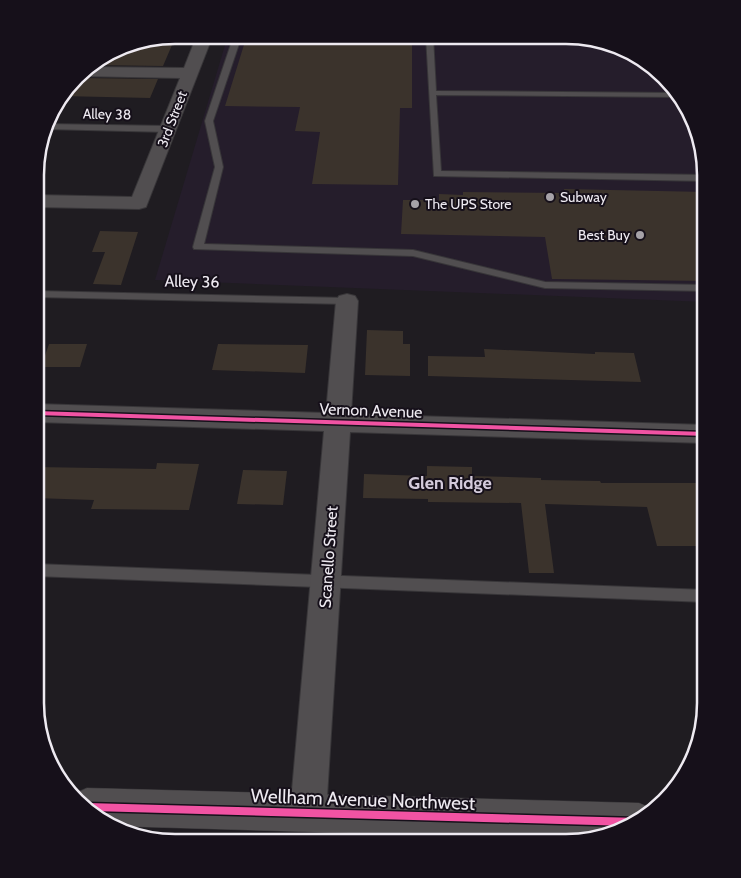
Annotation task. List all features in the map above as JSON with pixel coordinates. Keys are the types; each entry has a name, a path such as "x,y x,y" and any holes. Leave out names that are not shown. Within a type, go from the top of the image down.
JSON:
{"street":[{"name":"3rd Street","path":"44,201 139,204 201,44"},
{"path":"93,72 190,73"},
{"name":"Scanello Street","path":"308,813 347,301"},
{"name":"Vernon Avenue","path":"44,413 697,434"},
{"name":"Wellham Avenue Northwest","path":"95,807 622,822"}],"lane":[{"path":"235,44 209,121 219,167 198,248 413,253 545,285 697,288"},
{"path":"430,44 437,174 697,178"},
{"path":"433,93 670,95"},
{"name":"Alley 38","path":"52,128 168,129"},
{"name":"Alley 36","path":"44,294 347,301"},
{"path":"44,570 697,596"}],"shaded area":[{"path":"225,44 567,44 600,48 624,57 639,66 665,88 680,109 693,141 697,174 697,302 155,280"}],"building":[{"path":"244,44 412,44 412,108 400,108 398,185 312,184 320,132 295,131 300,107 225,106"},
{"path":"172,45 163,66 103,65 124,54 149,46"},
{"path":"86,78 158,79 150,98 70,96"},
{"name":"Best Buy","path":"564,189 697,192 697,281 552,279 545,237 401,234 403,200 439,200 439,194 463,195 463,192 565,193"},
{"path":"100,231 138,232 121,285 93,284 105,252 92,252"},
{"path":"367,330 403,331 403,344 410,344 410,376 365,375"},
{"path":"49,344 87,344 80,367 44,367 44,358"},
{"path":"218,344 308,345 305,373 212,370"},
{"path":"484,349 595,354 595,352 634,353 641,382 428,376 428,356 485,357"},
{"path":"157,463 199,464 189,510 91,509 94,500 44,498 44,467 156,469"},
{"path":"427,466 472,467 472,476 600,481 601,483 697,483 697,546 657,546 647,507 545,504 554,573 529,573 521,503 428,502 428,499 363,498 364,474 427,476"},
{"path":"243,470 287,471 283,505 237,504"}],"cycle path":[{"path":"44,413 697,434"},
{"path":"95,807 622,822"}],"place":[{"name":"Subway","path":"550,197"},
{"name":"The UPS Store","path":"415,204"},
{"name":"Best Buy","path":"640,235"}],"district":[{"name":"Glen Ridge","path":"450,483"}]}
